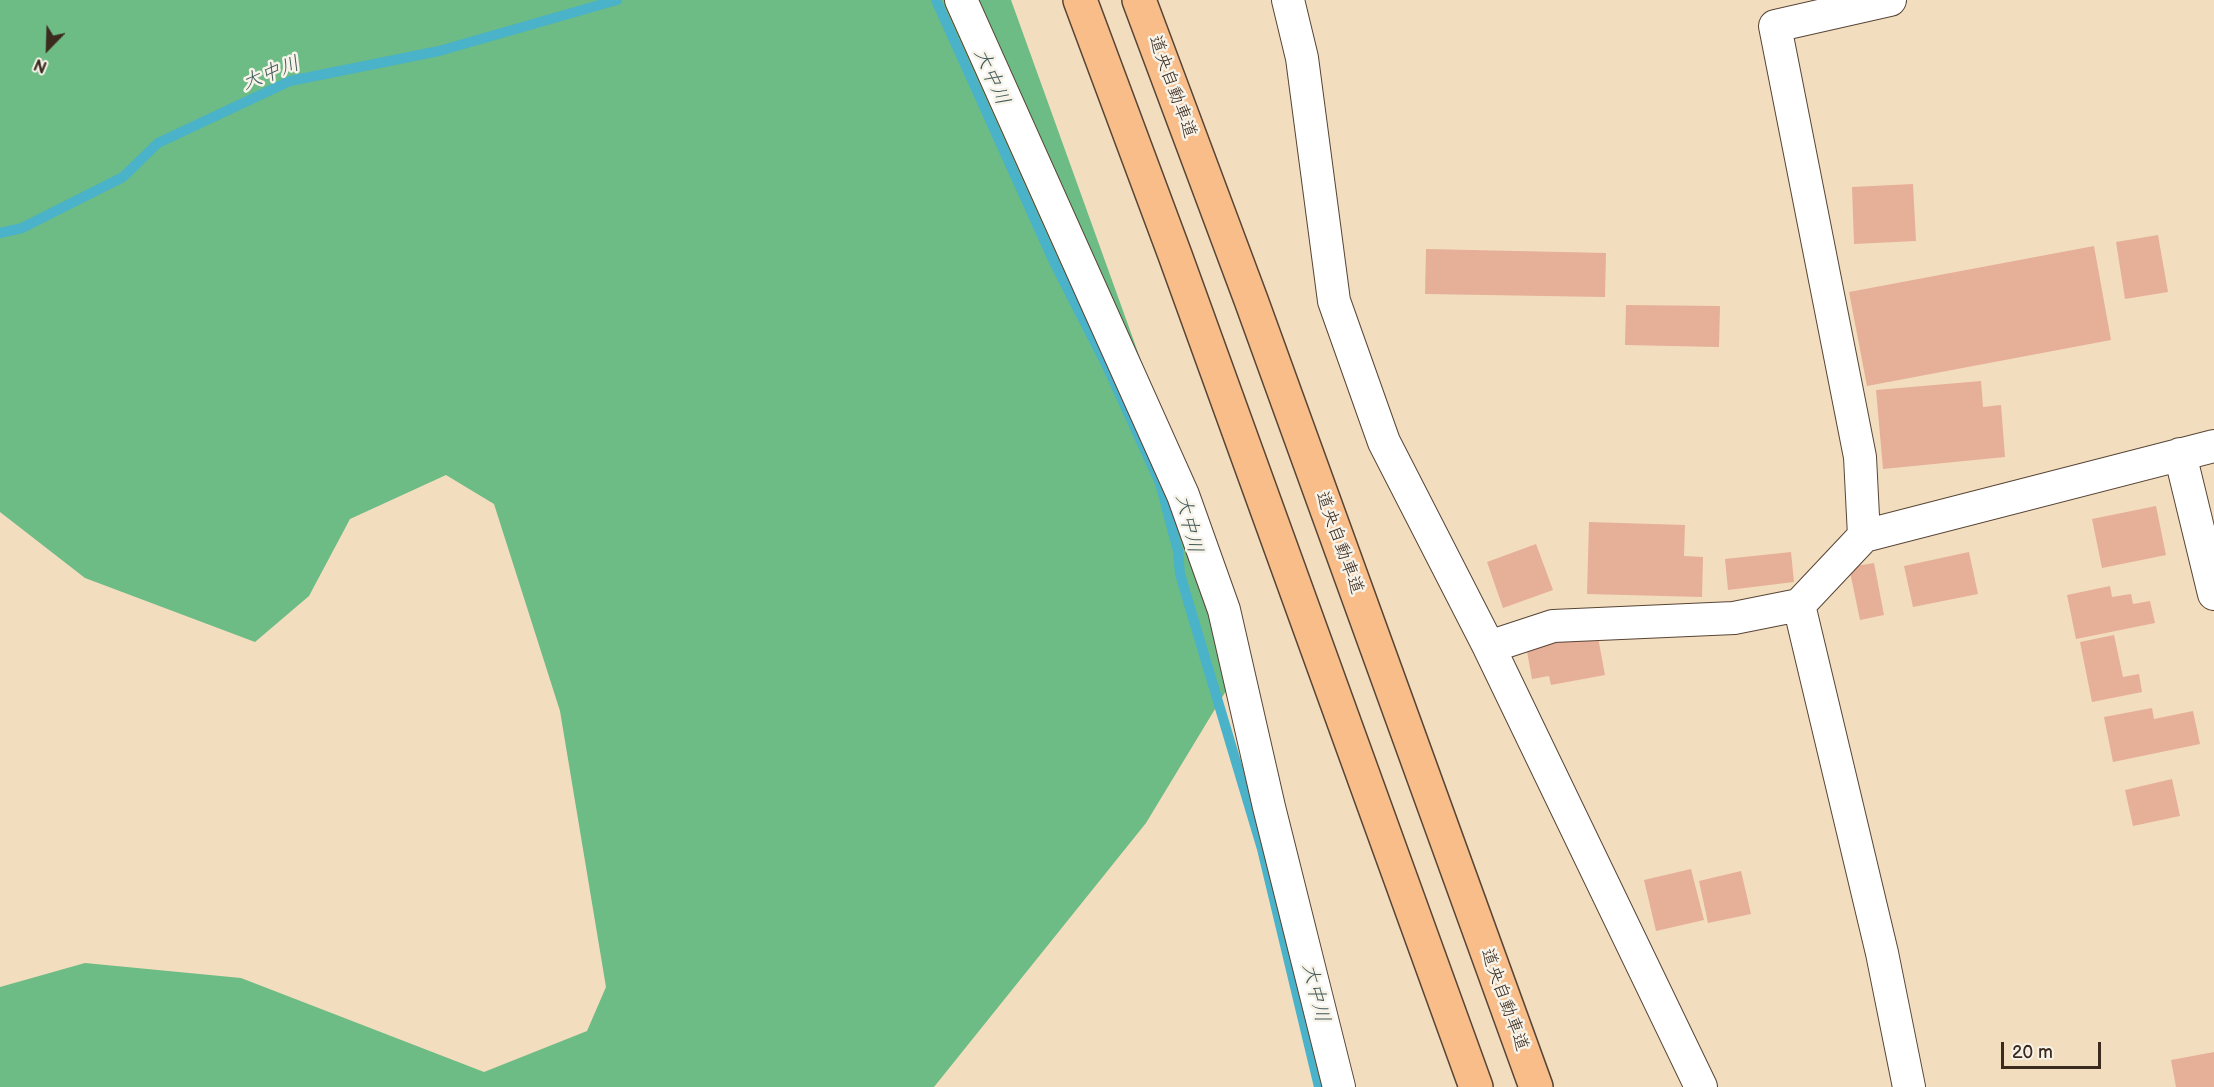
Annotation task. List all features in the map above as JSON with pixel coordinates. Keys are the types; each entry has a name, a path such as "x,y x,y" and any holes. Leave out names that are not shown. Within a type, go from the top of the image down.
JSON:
{"highway":[{"path":"1080,0 1175,255 1476,1087"},
{"name":"道央自動車道","path":"1139,0 1251,300 1536,1087"}],"street":[{"path":"961,0 1183,495 1220,599 1339,1087"},
{"path":"1288,0 1302,58 1334,301 1384,442 1489,647 1701,1087"},
{"path":"1864,536 1860,457 1775,26 1890,0"},
{"path":"1489,647 1553,626 1734,618 1799,605 1864,536 2214,446"},
{"path":"2180,454 2214,594"},
{"path":"1799,605 1882,953 1909,1087"}],"green space":[{"path":"0,0 1011,0 1202,530 1232,681 1146,823 934,1087 0,1087 0,987 85,963 241,978 484,1072 587,1031 606,987 560,711 494,504 446,475 350,519 309,596 255,642 85,578 0,512"}],"building":[{"path":"1913,184 1916,241 1854,244 1852,187"},
{"path":"2158,235 2168,292 2125,299 2116,242"},
{"path":"2094,246 2111,340 1867,386 1849,292"},
{"path":"1426,249 1606,253 1605,297 1425,294"},
{"path":"1626,305 1720,306 1719,347 1625,345"},
{"path":"1981,381 1983,407 2001,405 2005,457 1883,469 1876,390"},
{"path":"2156,506 2166,555 2102,568 2092,519"},
{"path":"1589,522 1685,525 1684,556 1703,557 1702,597 1587,594"},
{"path":"1536,544 1553,590 1503,608 1487,562"},
{"path":"1791,552 1794,582 1728,590 1725,559"},
{"path":"1969,552 1978,594 1913,607 1904,566"},
{"path":"1874,563 1884,615 1860,620 1849,567"},
{"path":"2110,586 2112,597 2131,594 2133,604 2150,601 2155,623 2076,639 2067,595"},
{"path":"1597,632 1605,675 1551,685 1549,676 1532,679 1526,646"},
{"path":"2114,635 2123,677 2139,674 2142,692 2092,702 2080,642"},
{"path":"2152,708 2154,719 2193,711 2200,744 2113,762 2104,717"},
{"path":"2172,779 2180,816 2133,826 2125,790"},
{"path":"1691,869 1704,920 1656,931 1644,880"},
{"path":"1741,871 1751,914 1708,923 1699,881"},
{"path":"2214,1052 2214,1087 2176,1087 2171,1060"}],"waterway":[{"name":"大中川","path":"0,233 22,228 123,177 158,143 290,81 439,51 617,0"},
{"name":"大中川","path":"936,0 1054,262 1106,364 1160,483 1178,551 1180,574 1262,849 1319,1087"}]}
